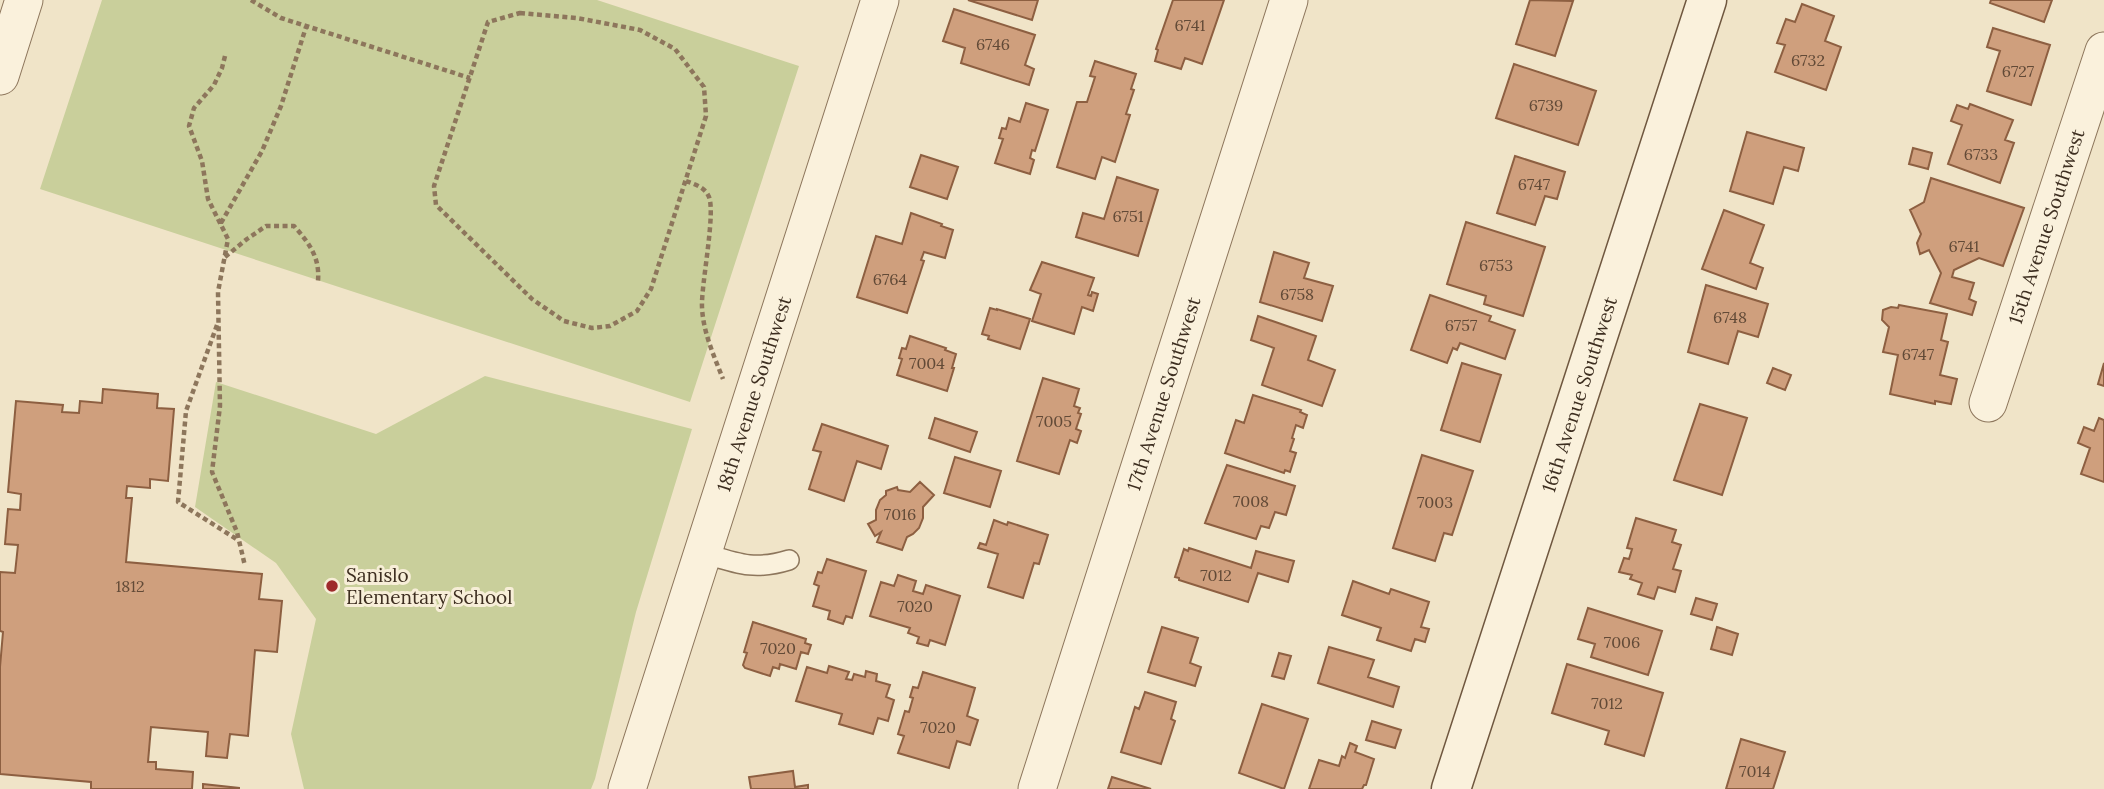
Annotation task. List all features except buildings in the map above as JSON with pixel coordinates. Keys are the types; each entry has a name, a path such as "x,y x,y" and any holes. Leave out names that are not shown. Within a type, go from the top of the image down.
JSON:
{"street":[{"path":"0,76 23,0"},
{"name":"18th Avenue Southwest","path":"627,789 880,0"},
{"name":"17th Avenue Southwest","path":"1037,789 1289,0"},
{"name":"16th Avenue Southwest","path":"1451,789 1707,0"},
{"name":"15th Avenue Southwest","path":"1988,403 2104,51"}],"lane":[{"path":"703,553 738,564 756,566 770,566 789,560"}],"path":[{"path":"251,0 281,18 470,78"},
{"path":"520,13 640,30 675,49 704,87 706,116 650,289 637,311 610,326 592,328 564,321 532,299 436,205 434,186 470,78 488,22 520,13"},
{"path":"220,224 262,151 281,106 307,26"},
{"path":"225,56 214,85 194,108 190,126 202,161 208,199 228,239 218,292 220,406 212,472 239,541 245,566"},
{"path":"686,181 708,194 713,206 702,307 707,335 724,383"},
{"path":"224,258 266,226 294,226 307,240 316,257 318,281"},
{"path":"219,321 187,411 178,502 239,541"}],"green space":[{"path":"102,0 597,0 799,66 690,402 40,189"},
{"path":"485,376 692,429 636,612 591,789 304,789 291,734 316,619 276,563 195,507 216,382 376,434"}],"place":[{"name":"Sanislo Elementary School","path":"332,586"}]}
